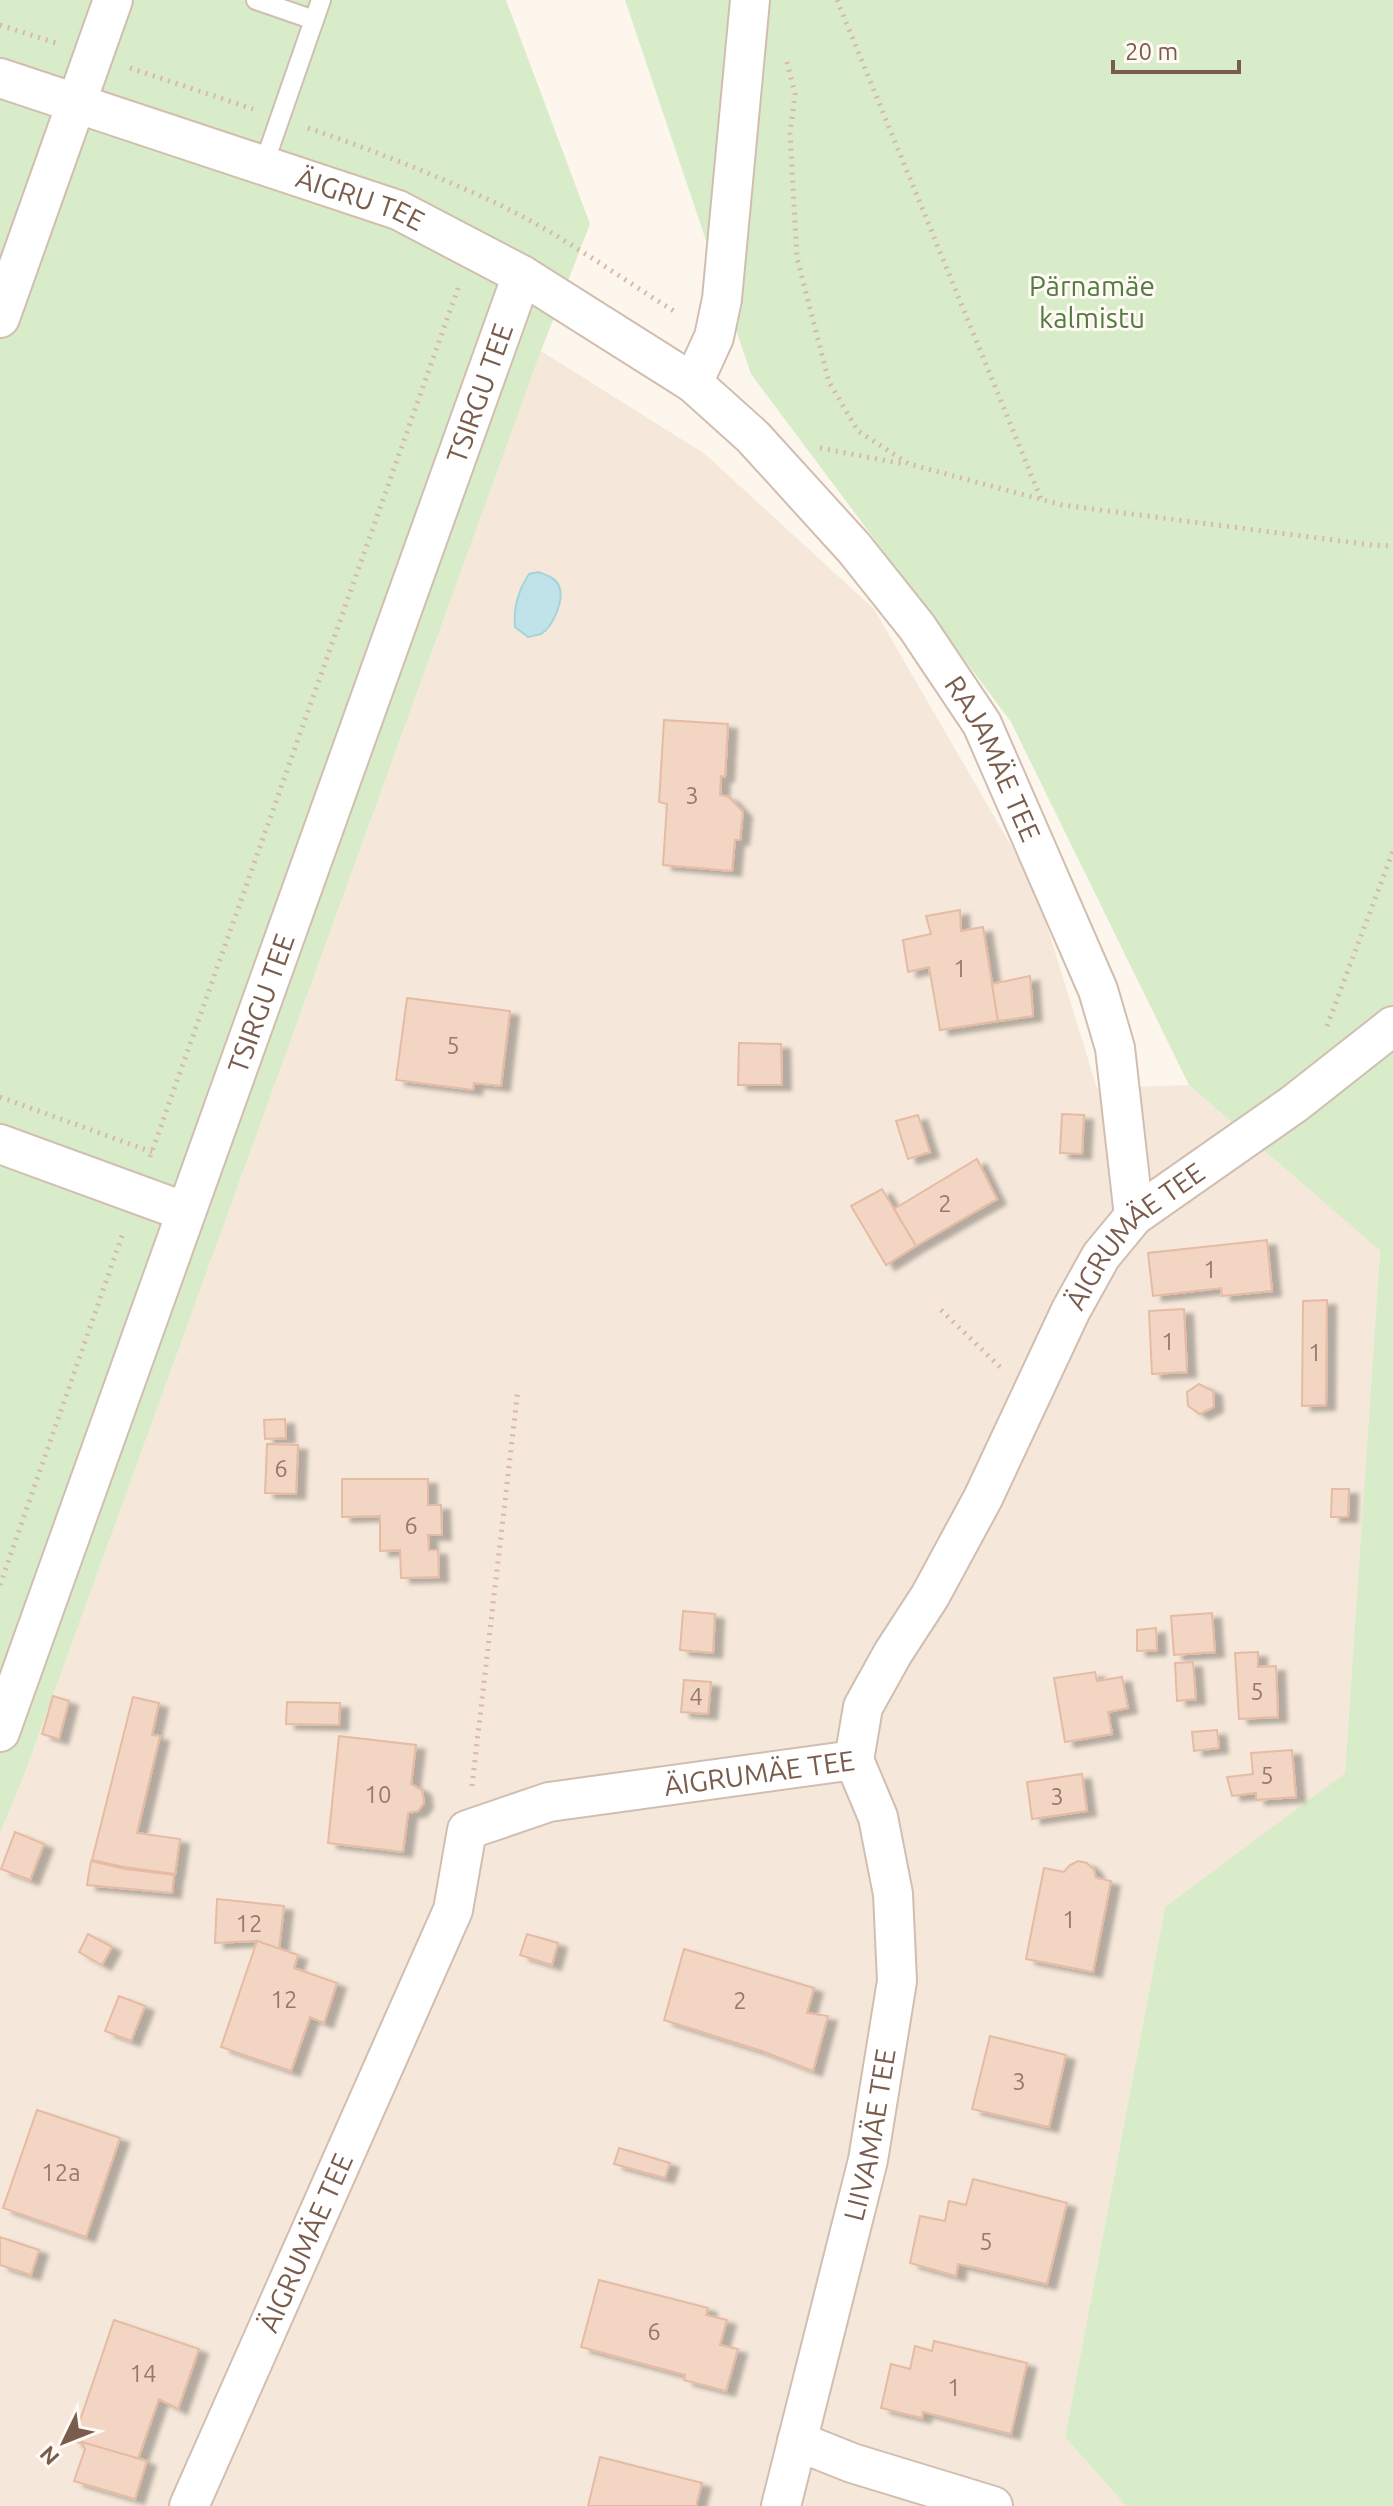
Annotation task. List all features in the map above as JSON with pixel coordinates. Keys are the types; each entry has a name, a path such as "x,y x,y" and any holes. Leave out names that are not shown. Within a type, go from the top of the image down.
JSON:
{"street":[{"path":"0,318 113,0"},
{"path":"693,383 714,337 722,299 750,0"},
{"name":"ÄIGRU TEE","path":"0,78 398,210 522,275 693,383"},
{"name":"TSIRGU TEE","path":"0,1732 522,275"},
{"name":"RAJAMÄE TEE","path":"693,383 753,437 854,548 917,627 982,724 1098,990 1115,1048 1134,1216"},
{"name":"ÄIGRUMÄE TEE","path":"189,2506 453,1910 467,1830 549,1802 854,1760 863,1707 938,1582 983,1498 1071,1310 1101,1256 1134,1216 1294,1104 1393,1026"},
{"path":"0,1144 186,1212"},
{"name":"LIIVAMÄE TEE","path":"781,2506 868,2160 897,1981 893,1894 878,1817 854,1760"},
{"path":"797,2441 852,2463 993,2506"}],"lane":[{"path":"256,0 314,20"},
{"path":"264,164 321,0"}],"path":[{"path":"837,0 1041,500"},
{"path":"785,54 795,94 790,133 797,258 829,382 858,431 909,464"},
{"path":"0,1585 473,247 501,206"},
{"path":"815,448 909,464 1062,505 1393,546"},
{"path":"1323,1034 1393,851"},
{"path":"0,1097 152,1152"},
{"path":"941,1310 1030,1397"},
{"path":"467,1830 518,1389"}],"shaded area":[{"path":"541,351 705,454 874,609 1035,887 1097,1088 1189,1085 1380,1251 1345,1773 1165,1907 1065,2437 1126,2506 0,2506 0,1833 23,1778"}],"green space":[{"path":"0,0 506,0 590,224 541,351 23,1778 0,1833"},
{"name":"Pärnamäe kalmistu","path":"625,0 1393,0 1393,2506 1126,2506 1065,2437 1165,1907 1345,1773 1380,1251 1189,1085 1011,722 751,374"}],"water":[{"path":"538,572 555,580 560,598 550,625 541,634 528,637 515,627 516,606 529,574"}],"building":[{"path":"664,720 728,724 725,777 721,776 720,795 729,797 743,812 740,840 735,840 732,871 663,865 667,804 659,802"},
{"path":"960,910 961,931 983,927 998,1021 940,1030 929,967 908,972 903,940 931,934 926,916"},
{"path":"1030,976 1033,1016 998,1021 992,984"},
{"path":"407,998 510,1011 501,1086 474,1083 473,1090 396,1080"},
{"path":"739,1043 781,1044 782,1085 738,1085"},
{"path":"1062,1114 1084,1115 1082,1154 1060,1153"},
{"path":"918,1115 930,1152 908,1159 896,1121"},
{"path":"977,1159 997,1199 916,1246 894,1209"},
{"path":"882,1189 916,1246 886,1265 851,1206"},
{"path":"1267,1240 1272,1291 1222,1296 1221,1288 1153,1296 1148,1253"},
{"path":"1327,1300 1326,1405 1302,1406 1303,1301"},
{"path":"1184,1309 1187,1372 1152,1374 1149,1311"},
{"path":"1199,1384 1213,1391 1214,1407 1200,1414 1188,1406 1187,1392"},
{"path":"285,1419 286,1438 265,1439 264,1420"},
{"path":"267,1444 298,1445 296,1494 265,1493"},
{"path":"342,1479 428,1479 428,1505 441,1505 442,1535 428,1535 429,1550 438,1550 439,1577 401,1578 400,1550 380,1551 380,1516 342,1517"},
{"path":"1332,1489 1349,1489 1348,1517 1331,1517"},
{"path":"683,1611 715,1614 713,1653 680,1650"},
{"path":"1212,1613 1215,1652 1174,1655 1171,1616"},
{"path":"1156,1628 1157,1650 1137,1651 1137,1630"},
{"path":"1258,1652 1258,1667 1276,1666 1278,1717 1239,1719 1235,1653"},
{"path":"1193,1662 1196,1699 1177,1701 1175,1663"},
{"path":"1095,1672 1097,1681 1122,1677 1128,1708 1108,1712 1112,1734 1065,1742 1054,1678"},
{"path":"684,1680 711,1682 708,1714 681,1712"},
{"path":"53,1696 69,1701 59,1739 42,1734"},
{"path":"133,1697 159,1703 152,1735 160,1736 137,1833 180,1839 175,1874 92,1860"},
{"path":"287,1702 340,1703 339,1725 286,1724"},
{"path":"1217,1730 1219,1748 1194,1751 1192,1732"},
{"path":"339,1736 416,1745 411,1784 422,1790 424,1803 418,1811 408,1813 403,1852 328,1843"},
{"path":"1292,1750 1296,1797 1256,1800 1256,1793 1232,1796 1227,1777 1253,1774 1251,1753"},
{"path":"1082,1774 1087,1811 1032,1819 1027,1782"},
{"path":"15,1832 44,1844 30,1880 1,1869"},
{"path":"91,1861 174,1875 172,1893 87,1885"},
{"path":"1078,1861 1087,1863 1094,1870 1096,1878 1111,1881 1093,1972 1026,1959 1044,1868 1064,1872"},
{"path":"217,1899 284,1906 279,1949 257,1941 215,1943"},
{"path":"88,1934 112,1947 102,1965 79,1952"},
{"path":"527,1934 558,1943 552,1965 520,1955"},
{"path":"257,1941 298,1955 294,1968 337,1983 324,2023 310,2017 291,2071 221,2047"},
{"path":"684,1949 814,1988 807,2013 828,2016 813,2071 762,2051 664,2020"},
{"path":"119,1996 145,2006 131,2041 105,2031"},
{"path":"990,2036 1066,2055 1049,2127 972,2109"},
{"path":"37,2110 120,2138 86,2237 3,2208"},
{"path":"619,2148 670,2163 665,2178 614,2164"},
{"path":"973,2179 1067,2203 1047,2284 958,2264 956,2276 910,2263 920,2216 945,2221 949,2201 966,2205"},
{"path":"0,2237 39,2250 31,2275 0,2265"},
{"path":"599,2280 708,2308 706,2315 727,2320 720,2345 738,2349 726,2391 684,2380 685,2375 581,2347"},
{"path":"114,2320 199,2349 178,2409 159,2399 138,2459 73,2441"},
{"path":"934,2341 1027,2363 1011,2434 923,2412 922,2418 881,2408 891,2364 910,2369 915,2346 932,2351"},
{"path":"82,2442 147,2461 135,2499 74,2481 85,2449"},
{"path":"600,2457 702,2483 696,2506 588,2506"}]}
